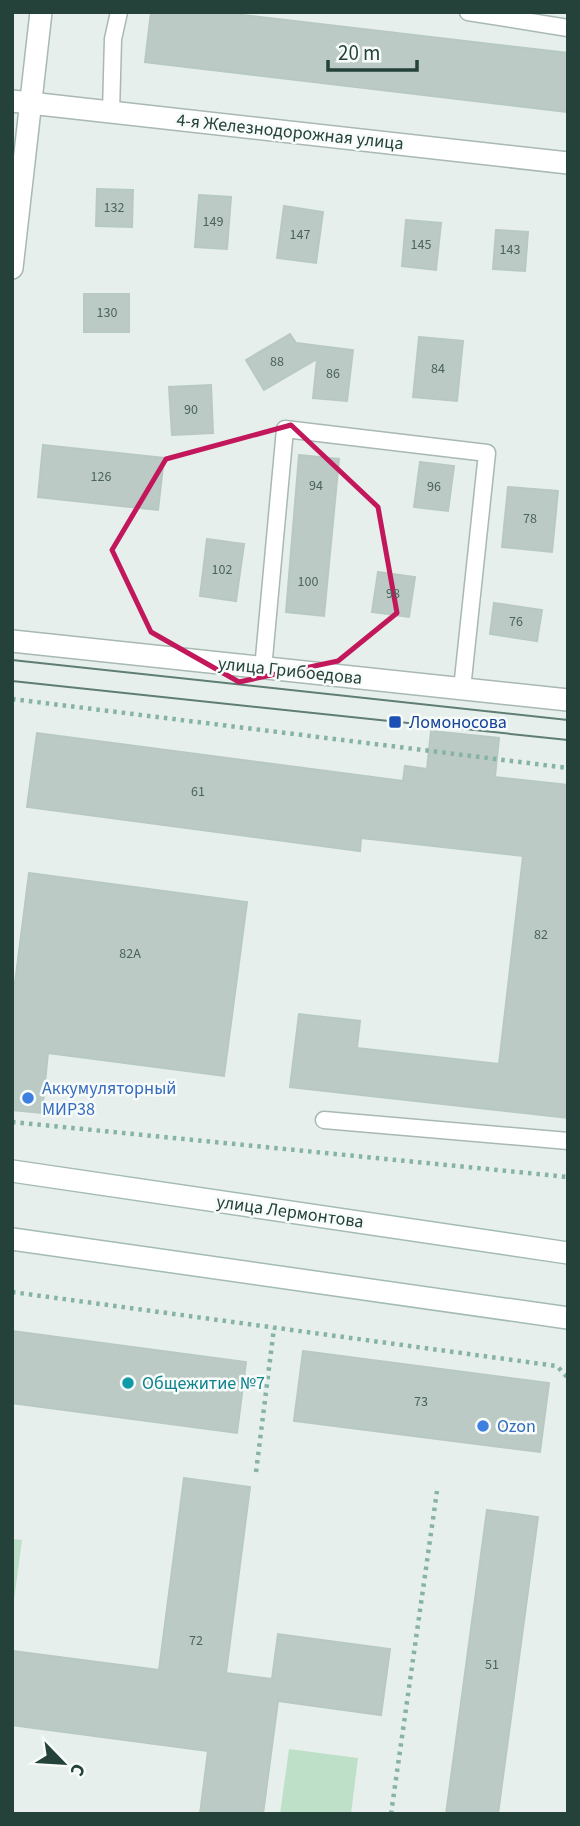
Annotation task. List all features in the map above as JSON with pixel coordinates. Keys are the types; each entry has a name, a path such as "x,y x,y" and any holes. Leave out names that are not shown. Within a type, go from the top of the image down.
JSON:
{"street":[{"path":"12,268 22,102 41,12"},
{"name":"4-я Железнодорожная улица","path":"22,102 568,163"},
{"name":"улица Грибоедова","path":"12,641 568,700"},
{"name":"улица Лермонтова","path":"12,1171 568,1252"},
{"path":"12,1239 568,1318"}],"lane":[{"path":"111,112 113,39 119,12"},
{"path":"468,12 568,28"},
{"path":"263,668 285,429 487,453 462,689"},
{"path":"324,1120 568,1141"}],"path":[{"path":"12,699 568,768"},
{"path":"12,1122 568,1177"},
{"path":"12,1292 557,1366 568,1378"},
{"path":"256,1472 274,1328"},
{"path":"391,1814 437,1491"}],"highlighted area":[{"path":"291,425 378,507 397,613 338,661 239,682 151,632 112,550 166,459"}],"green space":[{"path":"12,1539 22,1540 14,1600 12,1600"},
{"path":"289,1749 358,1758 351,1814 280,1814"}],"building":[{"path":"151,12 217,12 568,53 568,112 145,62"},
{"path":"97,189 133,190 132,227 96,226"},
{"path":"199,195 231,197 227,249 195,247"},
{"path":"284,206 323,212 316,263 277,258"},
{"path":"406,220 441,223 436,270 402,266"},
{"path":"496,230 528,232 525,271 493,269"},
{"path":"84,294 129,294 129,332 84,332"},
{"path":"290,334 296,343 353,350 347,401 313,398 317,359 264,390 246,360"},
{"path":"419,337 463,341 457,401 413,397"},
{"path":"211,385 213,433 172,435 169,387"},
{"path":"43,445 164,458 158,510 38,497"},
{"path":"299,455 339,459 324,616 286,612"},
{"path":"420,462 454,466 448,511 414,507"},
{"path":"508,487 558,491 552,552 502,547"},
{"path":"207,539 244,544 236,601 200,596"},
{"path":"378,572 415,577 409,617 372,612"},
{"path":"494,603 542,610 537,641 490,634"},
{"path":"431,731 499,738 495,777 568,785 568,1118 290,1087 299,1014 360,1021 357,1048 499,1064 523,856 361,838 360,851 27,807 37,733 403,781 405,766 427,769"},
{"path":"29,873 247,902 224,1076 48,1053 42,1113 12,1110 12,1006"},
{"name":"Общежитие №7","path":"12,1331 246,1362 237,1433 12,1403"},
{"path":"303,1351 549,1383 540,1452 294,1421"},
{"path":"184,1478 250,1487 226,1673 272,1679 278,1634 390,1649 381,1715 278,1701 263,1814 200,1814 208,1751 12,1725 12,1651 159,1670"},
{"path":"487,1510 538,1517 498,1814 446,1814"}],"tram line":[{"path":"12,660 568,720"},
{"path":"12,681 568,740"}],"place":[{"name":"Ломоносова","path":"395,722"},
{"name":"Аккумуляторный МИР38","path":"28,1098"},
{"name":"Общежитие №7","path":"128,1383"},
{"name":"Ozon","path":"483,1426"}]}
